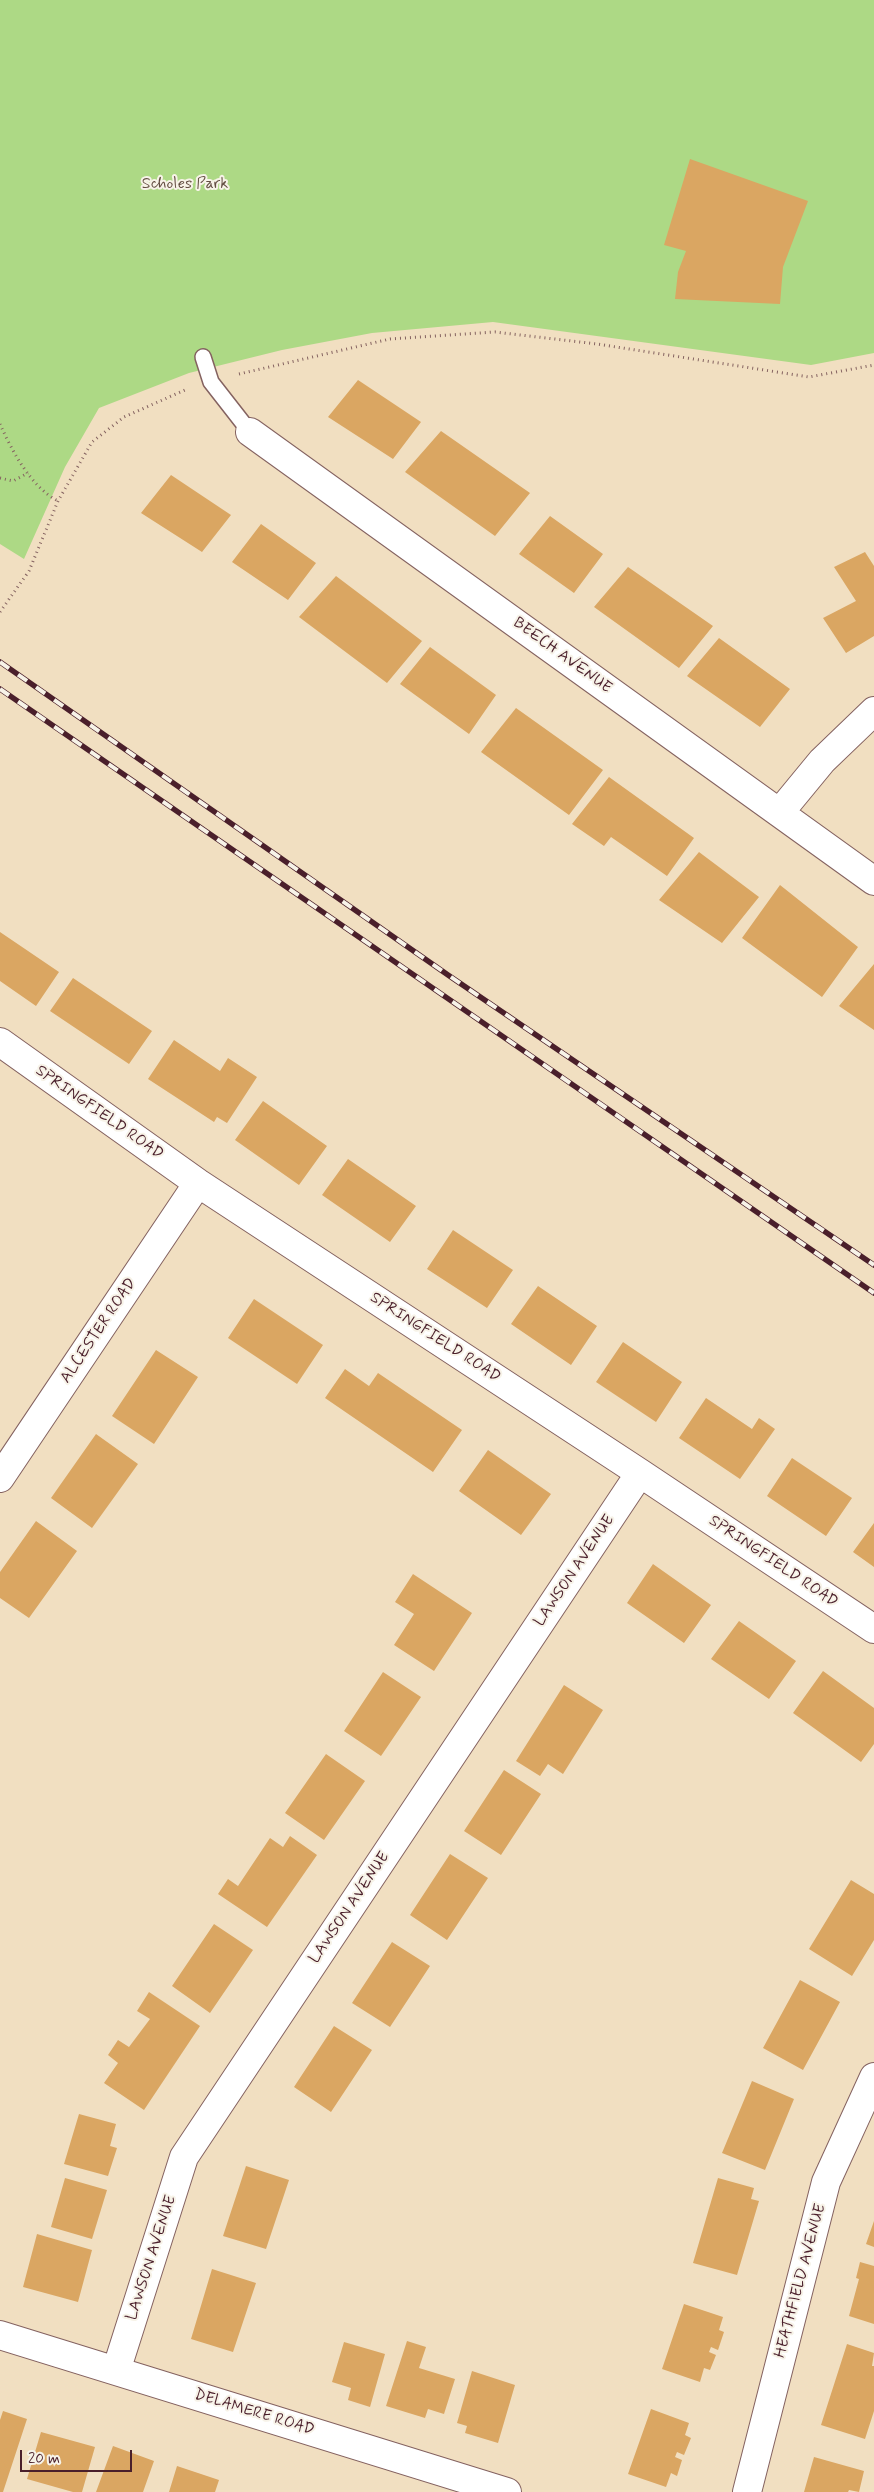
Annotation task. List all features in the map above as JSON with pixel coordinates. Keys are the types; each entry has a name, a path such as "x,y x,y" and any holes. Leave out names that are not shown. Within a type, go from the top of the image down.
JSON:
{"street":[{"name":"BEECH AVENUE","path":"250,432 874,881"},
{"path":"780,812 822,761 874,711"},
{"name":"SPRINGFIELD ROAD","path":"0,1042 198,1184 640,1473 874,1629"},
{"name":"ALCESTER ROAD","path":"0,1478 198,1184"},
{"name":"LAWSON AVENUE","path":"116,2370 184,2158 640,1473"},
{"name":"HEATHFIELD AVENUE","path":"746,2492 826,2182 874,2077"},
{"name":"DELAMERE ROAD","path":"0,2335 507,2492"}],"lane":[{"path":"203,357 211,382 250,432"}],"path":[{"path":"0,612 30,572 58,501 92,442 124,417 179,391 390,339 495,332 597,344 809,377 874,365"},
{"path":"0,424 28,473 48,496 58,501"},
{"path":"0,478 13,481 28,473"}],"green space":[{"name":"Scholes Park","path":"0,0 874,0 874,353 811,365 493,322 372,333 282,350 189,373 99,408 65,467 24,559 0,544"}],"building":[{"path":"690,159 808,201 783,267 780,304 675,299 678,272 686,251 664,245"},
{"path":"358,380 421,422 393,459 328,417"},
{"path":"441,431 530,493 495,536 405,472"},
{"path":"171,475 231,515 202,552 141,513"},
{"path":"550,516 603,554 574,593 519,554"},
{"path":"261,524 316,563 288,600 232,562"},
{"path":"865,552 874,566 874,636 846,653 823,618 856,601 834,567"},
{"path":"628,567 713,626 679,668 594,607"},
{"path":"336,576 422,641 387,683 299,617"},
{"path":"719,638 790,689 760,727 687,676"},
{"path":"430,647 496,695 469,734 400,684"},
{"path":"516,708 603,770 569,815 481,752"},
{"path":"609,777 694,838 667,876 611,837 604,846 572,824"},
{"path":"699,852 759,897 722,943 659,900"},
{"path":"780,885 858,947 822,997 742,938"},
{"path":"0,932 59,972 36,1006 0,981"},
{"path":"874,964 874,1030 839,1006"},
{"path":"73,978 152,1031 129,1064 50,1011"},
{"path":"174,1040 220,1071 228,1058 257,1077 227,1123 217,1117 214,1122 148,1079"},
{"path":"263,1101 327,1146 299,1185 235,1140"},
{"path":"348,1159 416,1206 390,1242 322,1195"},
{"path":"453,1230 513,1270 487,1308 427,1269"},
{"path":"538,1286 597,1326 571,1365 511,1324"},
{"path":"254,1299 323,1345 297,1384 228,1338"},
{"path":"623,1342 682,1382 656,1422 596,1382"},
{"path":"156,1350 198,1377 154,1444 112,1416"},
{"path":"345,1369 369,1386 378,1373 462,1430 433,1472 325,1398"},
{"path":"706,1398 752,1429 759,1418 775,1429 740,1479 679,1438"},
{"path":"96,1434 138,1464 92,1528 51,1498"},
{"path":"488,1450 551,1494 521,1535 459,1491"},
{"path":"792,1458 852,1498 826,1536 767,1496"},
{"path":"36,1521 77,1551 29,1618 0,1598 0,1572"},
{"path":"874,1523 874,1567 853,1552"},
{"path":"653,1564 711,1605 684,1643 627,1603"},
{"path":"413,1574 472,1613 434,1671 394,1645 414,1614 395,1602"},
{"path":"739,1621 796,1661 769,1699 711,1659"},
{"path":"823,1671 874,1708 874,1744 861,1762 793,1713"},
{"path":"383,1672 421,1697 381,1756 344,1731"},
{"path":"564,1685 603,1710 563,1774 548,1764 540,1776 516,1761"},
{"path":"326,1754 365,1781 324,1840 285,1813"},
{"path":"504,1770 541,1794 501,1855 464,1831"},
{"path":"290,1836 317,1855 267,1927 218,1894 228,1879 238,1886 270,1838 283,1847"},
{"path":"450,1854 488,1878 447,1940 410,1915"},
{"path":"851,1880 874,1894 874,1940 852,1976 809,1949"},
{"path":"214,1924 253,1950 210,2013 172,1986"},
{"path":"392,1942 430,1966 390,2027 352,2003"},
{"path":"800,1980 840,2002 803,2070 763,2048"},
{"path":"149,1992 200,2026 144,2110 104,2083 118,2063 108,2055 118,2040 129,2047 150,2019 137,2011"},
{"path":"334,2026 372,2050 331,2112 294,2087"},
{"path":"752,2081 794,2099 765,2170 722,2153"},
{"path":"79,2114 116,2124 110,2146 117,2148 108,2176 64,2164"},
{"path":"246,2166 289,2180 266,2249 223,2236"},
{"path":"65,2178 107,2190 92,2239 51,2227"},
{"path":"718,2178 754,2188 751,2199 759,2201 737,2275 693,2263"},
{"path":"874,2221 874,2247 866,2244"},
{"path":"37,2234 92,2250 78,2302 23,2287"},
{"path":"860,2262 874,2266 874,2324 849,2316 859,2279 856,2278"},
{"path":"212,2269 256,2283 233,2352 191,2339"},
{"path":"684,2304 723,2317 719,2330 724,2332 718,2350 711,2347 709,2352 716,2355 710,2370 704,2368 700,2382 662,2369"},
{"path":"407,2341 426,2347 419,2368 455,2379 444,2414 428,2409 425,2418 386,2406"},
{"path":"344,2342 385,2354 370,2407 348,2400 351,2388 332,2382"},
{"path":"847,2344 874,2353 872,2366 874,2366 874,2411 865,2439 821,2425"},
{"path":"472,2371 515,2385 498,2443 465,2433 467,2426 457,2423"},
{"path":"651,2409 689,2423 685,2435 691,2438 684,2455 677,2452 675,2457 682,2460 677,2476 671,2473 666,2487 628,2474"},
{"path":"3,2411 27,2419 3,2492 0,2492 0,2420"},
{"path":"41,2432 95,2447 82,2492 73,2492 27,2479"},
{"path":"113,2446 154,2461 143,2492 96,2492"},
{"path":"814,2457 864,2471 859,2492 849,2490 848,2492 804,2492"},
{"path":"177,2466 219,2480 215,2492 169,2492"}],"railway":[{"path":"0,662 448,975 874,1265"},
{"path":"0,689 874,1293"}]}
